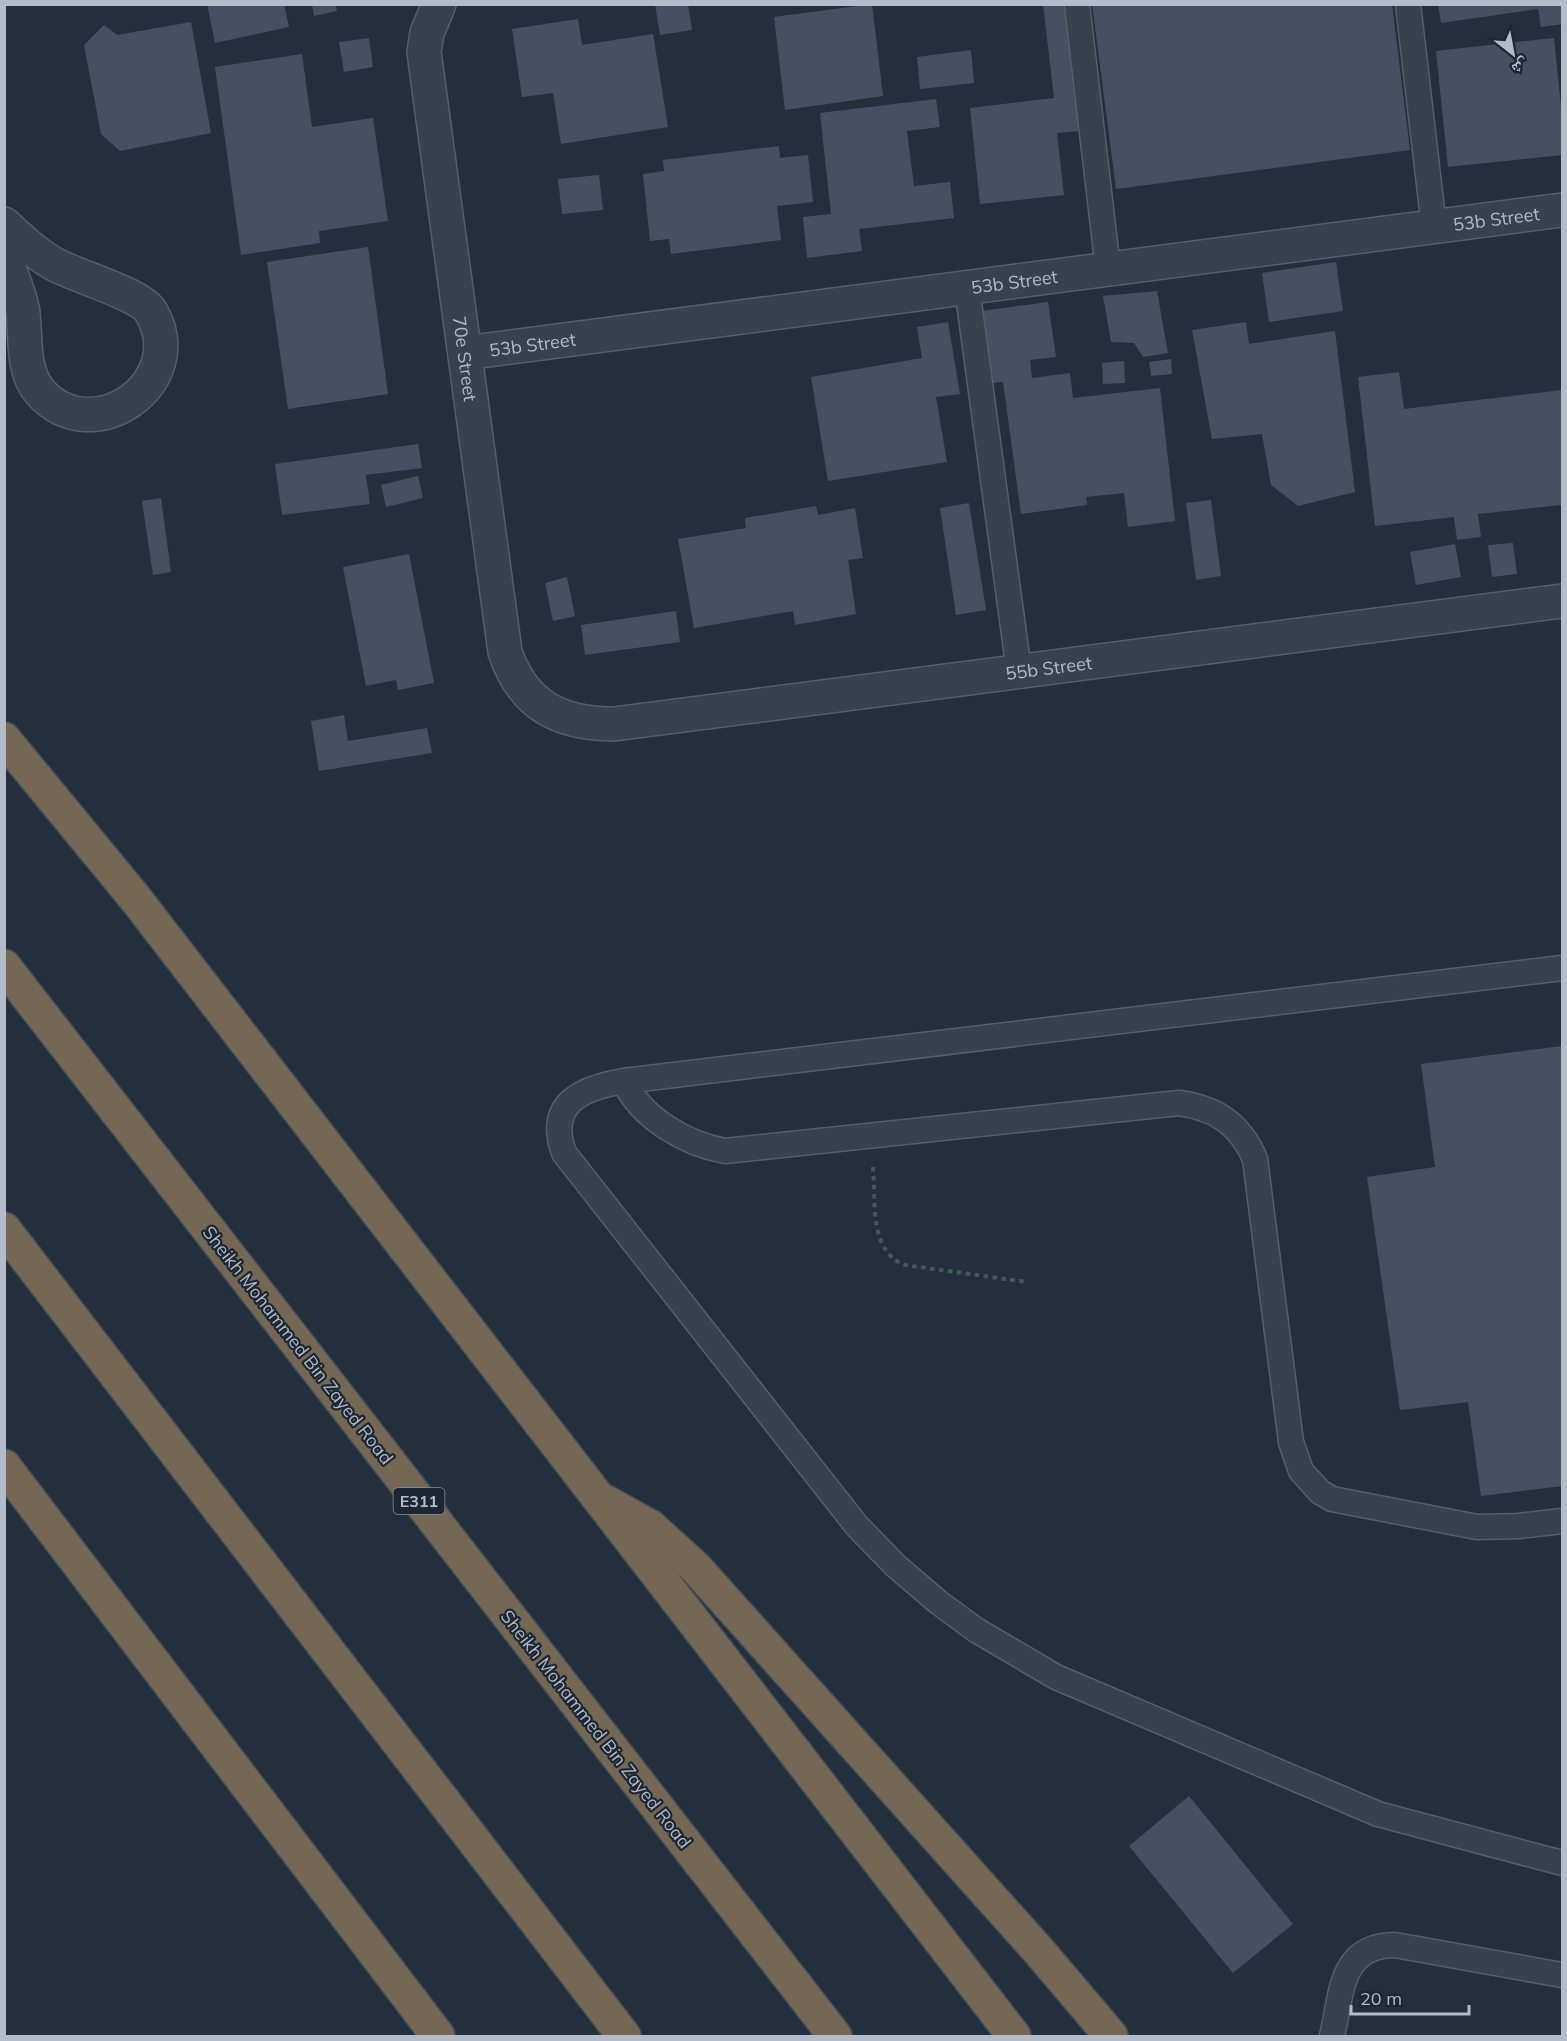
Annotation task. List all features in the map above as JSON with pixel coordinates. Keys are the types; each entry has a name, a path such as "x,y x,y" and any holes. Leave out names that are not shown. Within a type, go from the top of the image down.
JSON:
{"highway":[{"path":"4,740 135,898 1014,2037"},
{"name":"Sheikh Mohammed Bin Zayed Road","path":"4,966 835,2037"},
{"path":"4,1228 624,2037"},
{"path":"4,1466 438,2037"},
{"path":"596,1497 651,1527 696,1568 991,1897 1112,2037"}],"street":[{"name":"70e Street","path":"439,4 427,33 424,52 505,652 518,681 539,704"},
{"name":"53b Street","path":"465,353 1563,210"},
{"path":"4,224 28,247 54,264 136,299 150,309 158,327 160,346 158,365 150,382 138,397 122,408 105,413 88,414 54,404 41,392 30,377 22,312 4,257"},
{"name":"55b Street","path":"539,704 575,721 614,724 1563,601"}],"lane":[{"path":"1077,4 1108,269"},
{"path":"1408,4 1434,227"},
{"path":"966,288 1019,671"},
{"path":"1563,968 624,1081 591,1089 566,1105 560,1116 559,1128 564,1153 857,1526 896,1566 938,1602 995,1642 1056,1677 1378,1814 1563,1863"},
{"path":"624,1081 629,1091 646,1111 691,1142 708,1148 742,1150 1179,1103 1215,1112 1240,1131 1255,1159 1291,1442 1294,1457 1309,1483 1332,1499 1455,1524 1497,1528 1563,1521"},
{"path":"1332,2037 1348,1968 1368,1949 1381,1945 1395,1945 1563,1976"}],"path":[{"path":"871,1136 878,1233 887,1254 905,1265 1027,1281"}],"building":[{"path":"207,4 284,4 289,27 215,43"},
{"path":"312,4 335,4 337,11 314,16"},
{"path":"655,4 688,4 692,30 660,35"},
{"path":"872,4 883,96 785,110 774,17"},
{"path":"1043,4 1066,4 1080,131 1057,133 1064,195 980,204 970,108 1054,98"},
{"path":"1092,4 1392,4 1410,150 1116,189"},
{"path":"1438,4 1562,4 1562,24 1541,27 1538,9 1441,23"},
{"path":"578,19 582,45 653,34 668,127 561,144 553,93 522,97 512,29"},
{"path":"191,22 211,133 120,151 101,134 84,45 104,25 117,35"},
{"path":"369,38 373,67 344,72 339,42"},
{"path":"1554,38 1562,117 1562,155 1448,167 1436,51"},
{"path":"971,50 974,83 920,89 917,57"},
{"path":"302,54 312,127 373,118 388,221 319,231 320,243 241,255 215,67"},
{"path":"936,99 940,127 907,131 914,186 950,182 954,218 859,229 862,251 807,258 803,217 831,214 820,113"},
{"path":"779,146 780,158 808,155 813,202 777,206 781,240 671,254 669,239 650,241 643,174 664,171 663,160"},
{"path":"599,175 603,210 562,214 558,179"},
{"path":"368,247 388,394 288,409 267,262"},
{"path":"1336,262 1343,311 1269,322 1262,273"},
{"path":"1157,291 1168,353 1143,357 1134,343 1111,342 1103,296"},
{"path":"1048,302 1056,357 1030,360 1032,378 1070,373 1073,398 1160,388 1175,521 1128,527 1124,493 1086,497 1087,505 1021,514 1003,382 993,383 981,311"},
{"path":"948,322 960,394 936,397 947,462 828,481 811,377 922,358 917,327"},
{"path":"1246,322 1249,344 1335,331 1355,492 1298,506 1271,485 1262,434 1212,439 1192,330"},
{"path":"1171,359 1172,374 1151,376 1149,362"},
{"path":"1124,361 1125,383 1103,384 1102,363"},
{"path":"1399,372 1404,409 1562,390 1562,505 1478,514 1481,537 1457,540 1454,517 1375,526 1358,377"},
{"path":"418,444 422,468 366,475 370,504 282,515 275,464"},
{"path":"418,476 423,498 386,507 381,485"},
{"path":"161,498 171,572 153,575 142,501"},
{"path":"1211,500 1221,576 1196,580 1186,503"},
{"path":"969,503 986,610 956,615 940,508"},
{"path":"816,506 818,515 855,508 863,558 848,560 856,614 795,625 793,611 694,628 678,539 746,528 745,518"},
{"path":"1513,543 1517,574 1492,577 1488,545"},
{"path":"1455,544 1461,577 1416,585 1410,552"},
{"path":"409,554 434,683 398,690 396,680 366,686 343,567"},
{"path":"567,577 575,616 553,621 545,583"},
{"path":"676,611 680,642 585,655 581,625"},
{"path":"344,715 348,741 427,728 432,753 319,771 311,721"},
{"path":"1562,1046 1562,1486 1481,1496 1468,1402 1400,1410 1367,1177 1435,1167 1421,1064"},
{"path":"1189,1796 1293,1924 1233,1973 1129,1846"}]}
